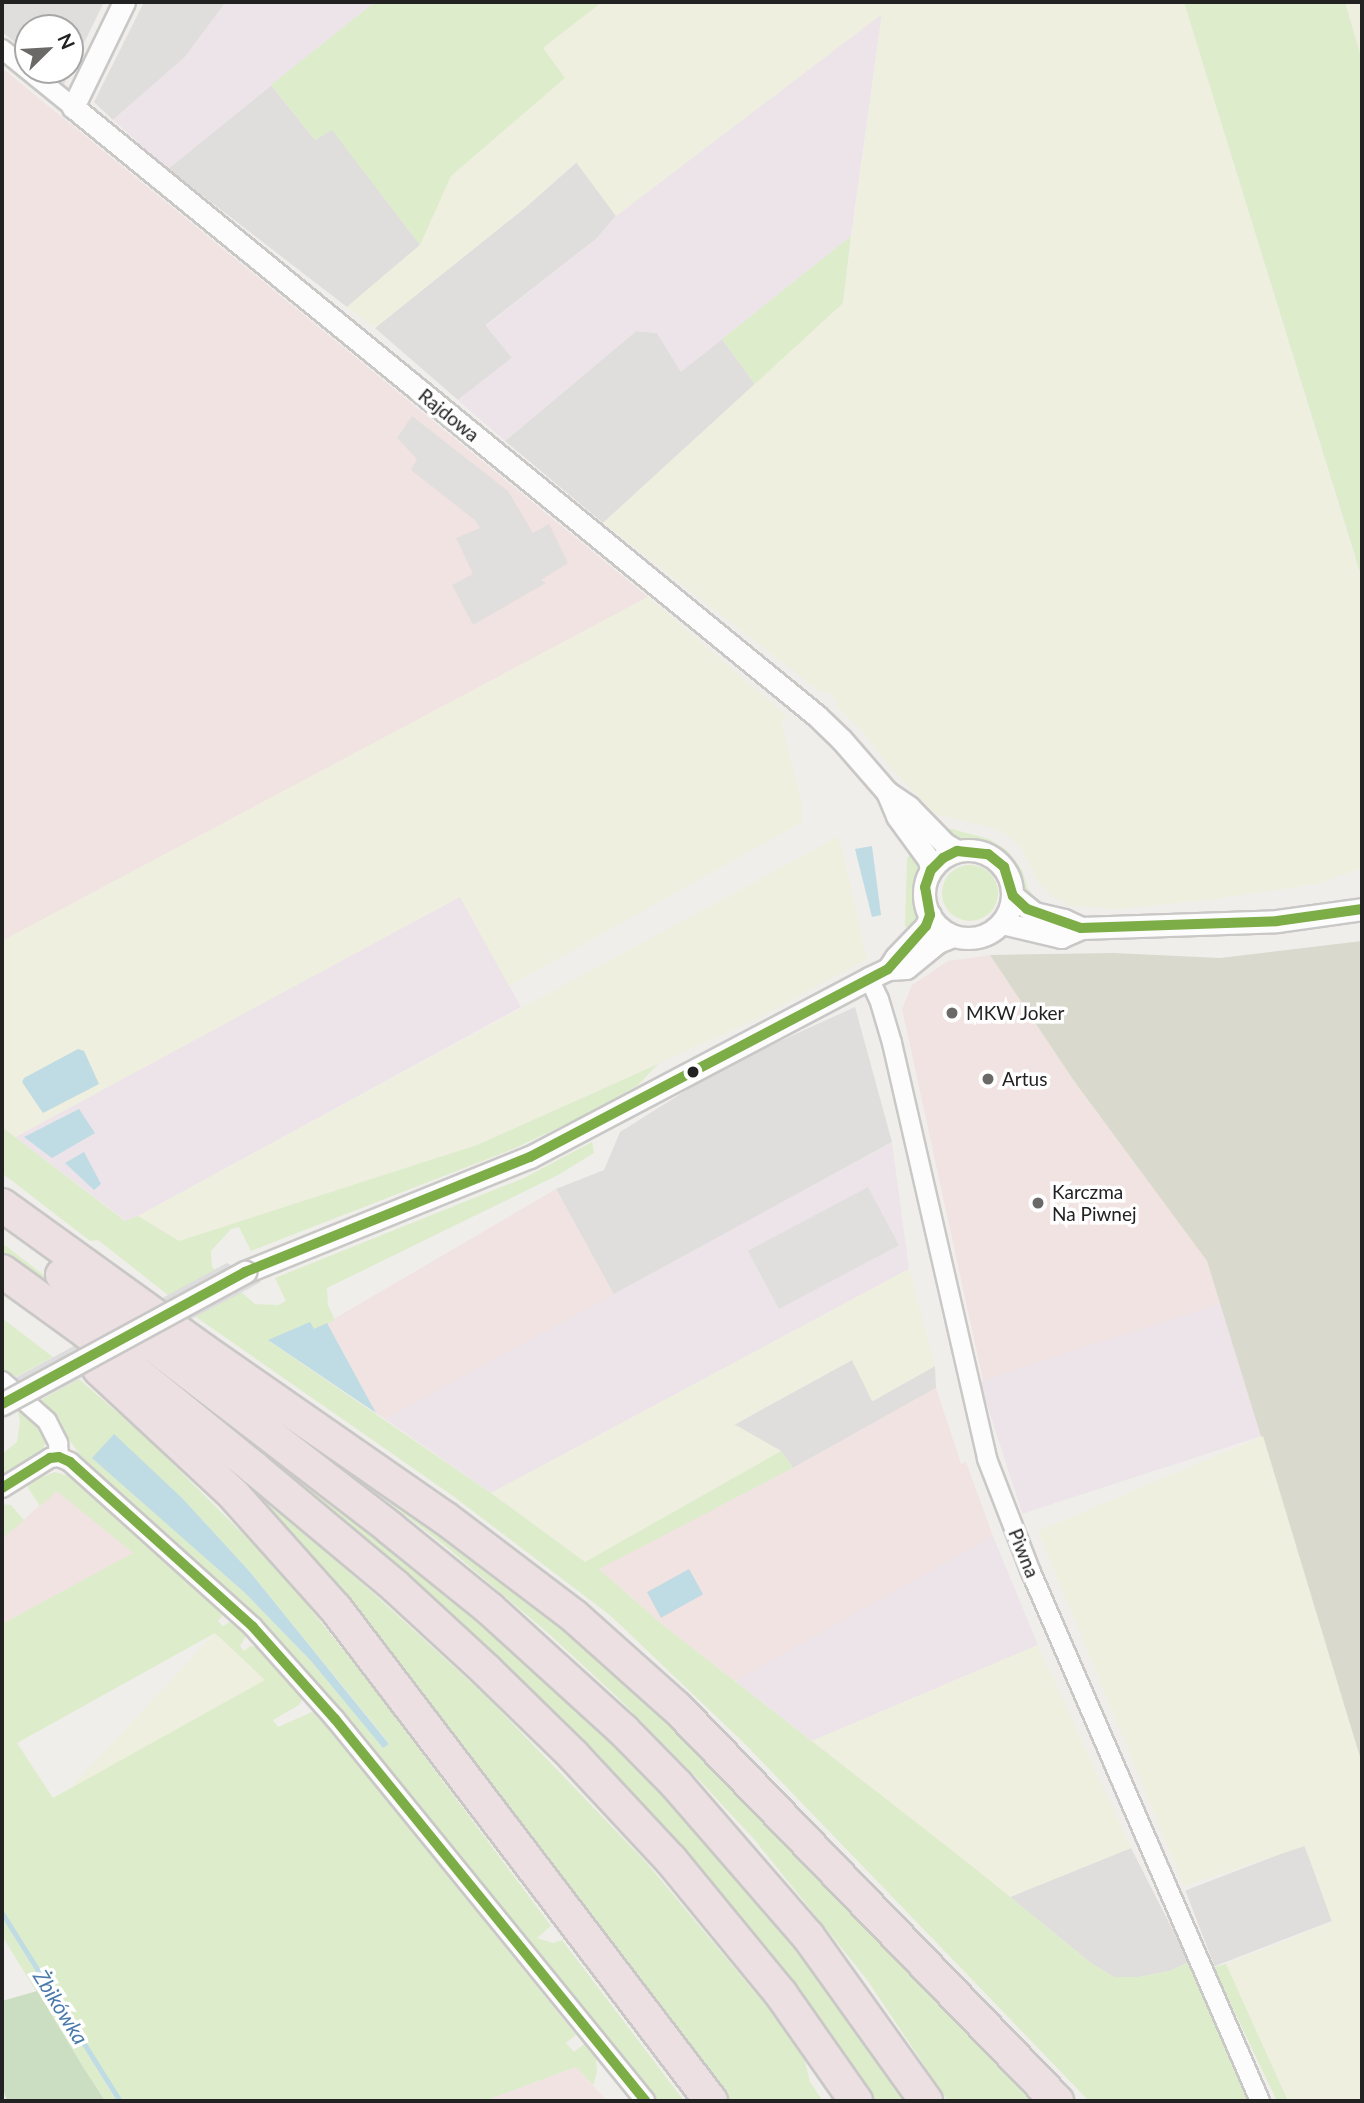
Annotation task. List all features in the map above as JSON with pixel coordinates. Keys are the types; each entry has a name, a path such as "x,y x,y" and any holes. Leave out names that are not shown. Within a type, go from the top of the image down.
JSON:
{"highway":[{"path":"2,1205 203,1350 445,1518 574,1616 677,1708 1057,2101"},
{"path":"2,1226 411,1544 491,1609 623,1730 685,1794 808,1936 926,2101"},
{"path":"2,1271 85,1331 254,1468 395,1586 486,1670 574,1756 679,1870 781,1994 856,2101"},
{"path":"2,1292 107,1375 163,1426 234,1495 289,1554 381,1665 711,2101"}],"street":[{"path":"73,107 124,2"},
{"name":"Rajdowa","path":"2,49 817,716 887,792 909,807 945,844 957,851"},
{"name":"Rajdowa","path":"887,792 897,816 929,860 931,870"},
{"path":"2,1404 245,1272 530,1157 879,974 906,968 938,943 953,936 980,937 1002,923 1013,896 1009,876 996,859 978,850 957,851 943,858 931,870 924,897 930,915 940,928 953,936"},
{"path":"1013,896 1034,913 1064,920 1081,928"},
{"path":"1002,923 1061,937 1081,928 1277,921 1362,909"},
{"path":"879,974 926,926 930,915"},
{"name":"Piwna","path":"879,974 879,999 892,1044 987,1459 1030,1570 1260,2101"},
{"path":"2,1381 47,1421 58,1443 58,1457"},
{"path":"2,1488 50,1458 58,1457 81,1470 253,1626 335,1719 645,2101"}],"shaded area":[{"path":"2,2 104,2 84,43 84,14 14,14 14,42 2,32"},
{"path":"144,2 226,2 185,57 113,120 94,102"},
{"path":"226,2 375,2 168,169 113,120 185,57"},
{"path":"882,13 851,236 681,372 657,333 636,331 505,441 458,400 512,358 486,326 596,239 616,216"},
{"path":"2,68 14,78 14,84 22,84 648,597 2,941"},
{"path":"271,85 315,140 332,129 420,245 347,307 168,169"},
{"path":"577,162 616,216 596,239 486,325 512,358 458,400 375,328 526,207"},
{"path":"636,331 657,333 681,371 722,339 755,384 603,523 505,441"},
{"path":"412,416 508,491 533,533 549,524 568,563 541,580 546,583 473,625 452,585 473,574 456,538 480,528 476,521 411,470 417,459 397,438"},
{"path":"460,896 521,1007 138,1216 126,1221 15,1137"},
{"path":"1362,941 1362,1764 1207,1261 1074,1081 990,955 1114,953 1220,958"},
{"path":"990,955 1074,1081 1207,1261 1221,1303 988,1403 902,1009 912,985 948,961"},
{"path":"855,1007 892,1142 614,1295 556,1189 604,1170 620,1132 725,1066"},
{"path":"892,1142 909,1269 491,1493 385,1419"},
{"path":"868,1187 899,1245 779,1309 748,1251"},
{"path":"556,1189 614,1295 385,1419 376,1413 327,1323"},
{"path":"1221,1303 1264,1435 1022,1514 979,1381"},
{"path":"852,1360 873,1401 935,1366 936,1388 793,1468 781,1451 734,1425"},
{"path":"936,1388 961,1464 966,1462 993,1536 735,1681 663,1625 598,1568 793,1468"},
{"path":"57,1490 134,1553 2,1624 2,1539"},
{"path":"993,1536 1038,1645 812,1741 735,1681"},
{"path":"1304,1845 1333,1921 1214,1966 1185,1891"},
{"path":"1131,1848 1189,1962 1170,1971 1139,1977 1114,1977 1092,1964 1010,1897"},
{"path":"576,2067 607,2101 484,2101"}],"green space":[{"path":"375,2 602,2 543,48 565,78 451,176 420,245 332,130 315,140 271,85"},
{"path":"602,2 1184,2 1362,583 1362,868 1317,884 1224,898 1117,909 1064,905 1064,901 1052,897 1038,882 1020,846 1007,835 993,828 935,814 891,768 864,733 835,705 836,700 827,691 823,694 603,523 843,303 882,14 616,216 576,162 526,207 375,328 347,307 420,245 451,176 564,78 542,48"},
{"path":"1184,2 1345,2 1362,60 1362,579"},
{"path":"1345,2 1362,2 1362,58"},
{"path":"851,236 843,303 755,384 722,339"},
{"path":"648,597 788,717 781,721 802,803 802,822 509,986 460,897 15,1137 2,1127 2,941"},
{"path":"940,826 989,839 1008,851 1022,870 1028,889 1045,909 1027,894 1015,864 1000,848 983,841 945,833"},
{"path":"839,836 867,959 751,1022 477,1145 179,1241 138,1216"},
{"path":"913,848 918,870 916,918 911,931 905,926 907,859"},
{"path":"970,865 981,867 990,873 996,882 996,904 990,913 981,919 970,921 959,919 950,913 944,904 942,893 944,882 950,873 959,867"},
{"path":"658,1064 637,1086 575,1120 513,1149 251,1251 239,1227 231,1229 211,1251 212,1267 255,1304 278,1305 286,1301 275,1278 524,1178 592,1142 594,1153 558,1175 327,1288 328,1305 335,1320 314,1330 300,1326 269,1341 491,1493 585,1562 781,1451 793,1468 599,1569 663,1625 972,1866 1092,1964 1114,1977 1139,1977 1170,1971 1189,1962 1249,2101 1089,2101 744,1743 611,1616 453,1496 196,1317 98,1240 90,1241 2,1173 2,1127 125,1221 138,1216 179,1241 477,1145"},
{"path":"2,1243 295,1467 559,1684 748,1881 914,2101 871,2101 762,1953 166,1379 2,1254"},
{"path":"909,1269 935,1366 872,1401 852,1360 734,1424 781,1451 585,1562 491,1493"},
{"path":"2,1318 53,1357 12,1379 2,1371"},
{"path":"79,1379 149,1440 282,1573 371,1685 551,1926 537,1938 553,1943 562,1940 684,2101 653,2101 308,1672 260,1619 107,1486 85,1462 41,1400","holes":["113,1435 183,1499 250,1572 389,1743 383,1748 311,1661 244,1592 93,1458"]},
{"path":"21,1410 38,1421 45,1432 45,1444 42,1450 2,1477 2,1454 17,1442 20,1421 18,1412"},
{"path":"1263,1436 1362,1764 1362,2101 1288,2101 1226,1964 1332,1922 1305,1846 1184,1886 1038,1531"},
{"path":"315,1446 495,1568 637,1687 1041,2101 948,2101 868,1981 754,1839 701,1782 615,1695 548,1633 444,1545"},
{"path":"231,1470 372,1592 486,1696 645,1861 779,2021 803,2054 810,2082 823,2101 723,2101 229,1472"},
{"path":"55,1472 75,1478 222,1610 224,1614 218,1621 223,1626 232,1621 247,1635 240,1646 244,1651 250,1646 260,1647 304,1697 299,1705 273,1720 278,1727 312,1712 318,1715 576,2035 566,2043 574,2052 584,2044 596,2058 597,2072 593,2085 576,2067 484,2101 122,2101 2,1909 2,1624 133,1553 57,1491 40,1506 28,1488 29,1482","holes":["215,1633 265,1680 53,1798 17,1743"]},
{"path":"2,1504 11,1505 24,1520 2,1539"},
{"path":"215,1633 265,1680 111,1846 60,1799"},
{"path":"1038,1645 1131,1848 1010,1897 812,1741"},
{"path":"2,1917 117,2101 105,2101 80,2062 2,1936"},
{"path":"1226,1964 1288,2101 1277,2101 1213,1967"},
{"path":"37,1991 105,2101 7,2101 2,2087 2,2001"}],"water":[{"path":"872,846 881,915 872,917 855,849"},
{"path":"78,1049 84,1051 99,1084 43,1113 22,1082 24,1078"},
{"path":"79,1109 95,1133 52,1158 24,1137"},
{"path":"84,1152 101,1184 94,1190 65,1163"},
{"path":"310,1322 314,1329 327,1323 376,1413 268,1340"},
{"path":"114,1434 183,1499 250,1572 389,1744 383,1748 311,1661 244,1592 92,1458"},
{"path":"689,1569 703,1594 661,1618 647,1592"}],"pier":[{"path":"227,1263 261,1282 2,1420 2,1385"}],"waterway":[{"name":"Żbikówka","path":"2,1913 120,2101"}],"transit line":[{"path":"2,1404 245,1272 530,1157 888,969 926,926 930,915 925,887 931,870 943,858 957,851 988,854 1004,867 1013,896 1027,909 1081,928 1277,921 1362,909"},
{"path":"2,1488 50,1458 59,1457 70,1462 253,1627 335,1719 645,2101"}],"place":[{"name":"MKW Joker","path":"952,1013"},
{"name":"Artus","path":"988,1079"},
{"name":"Karczma Na Piwnej","path":"1038,1203"}]}
